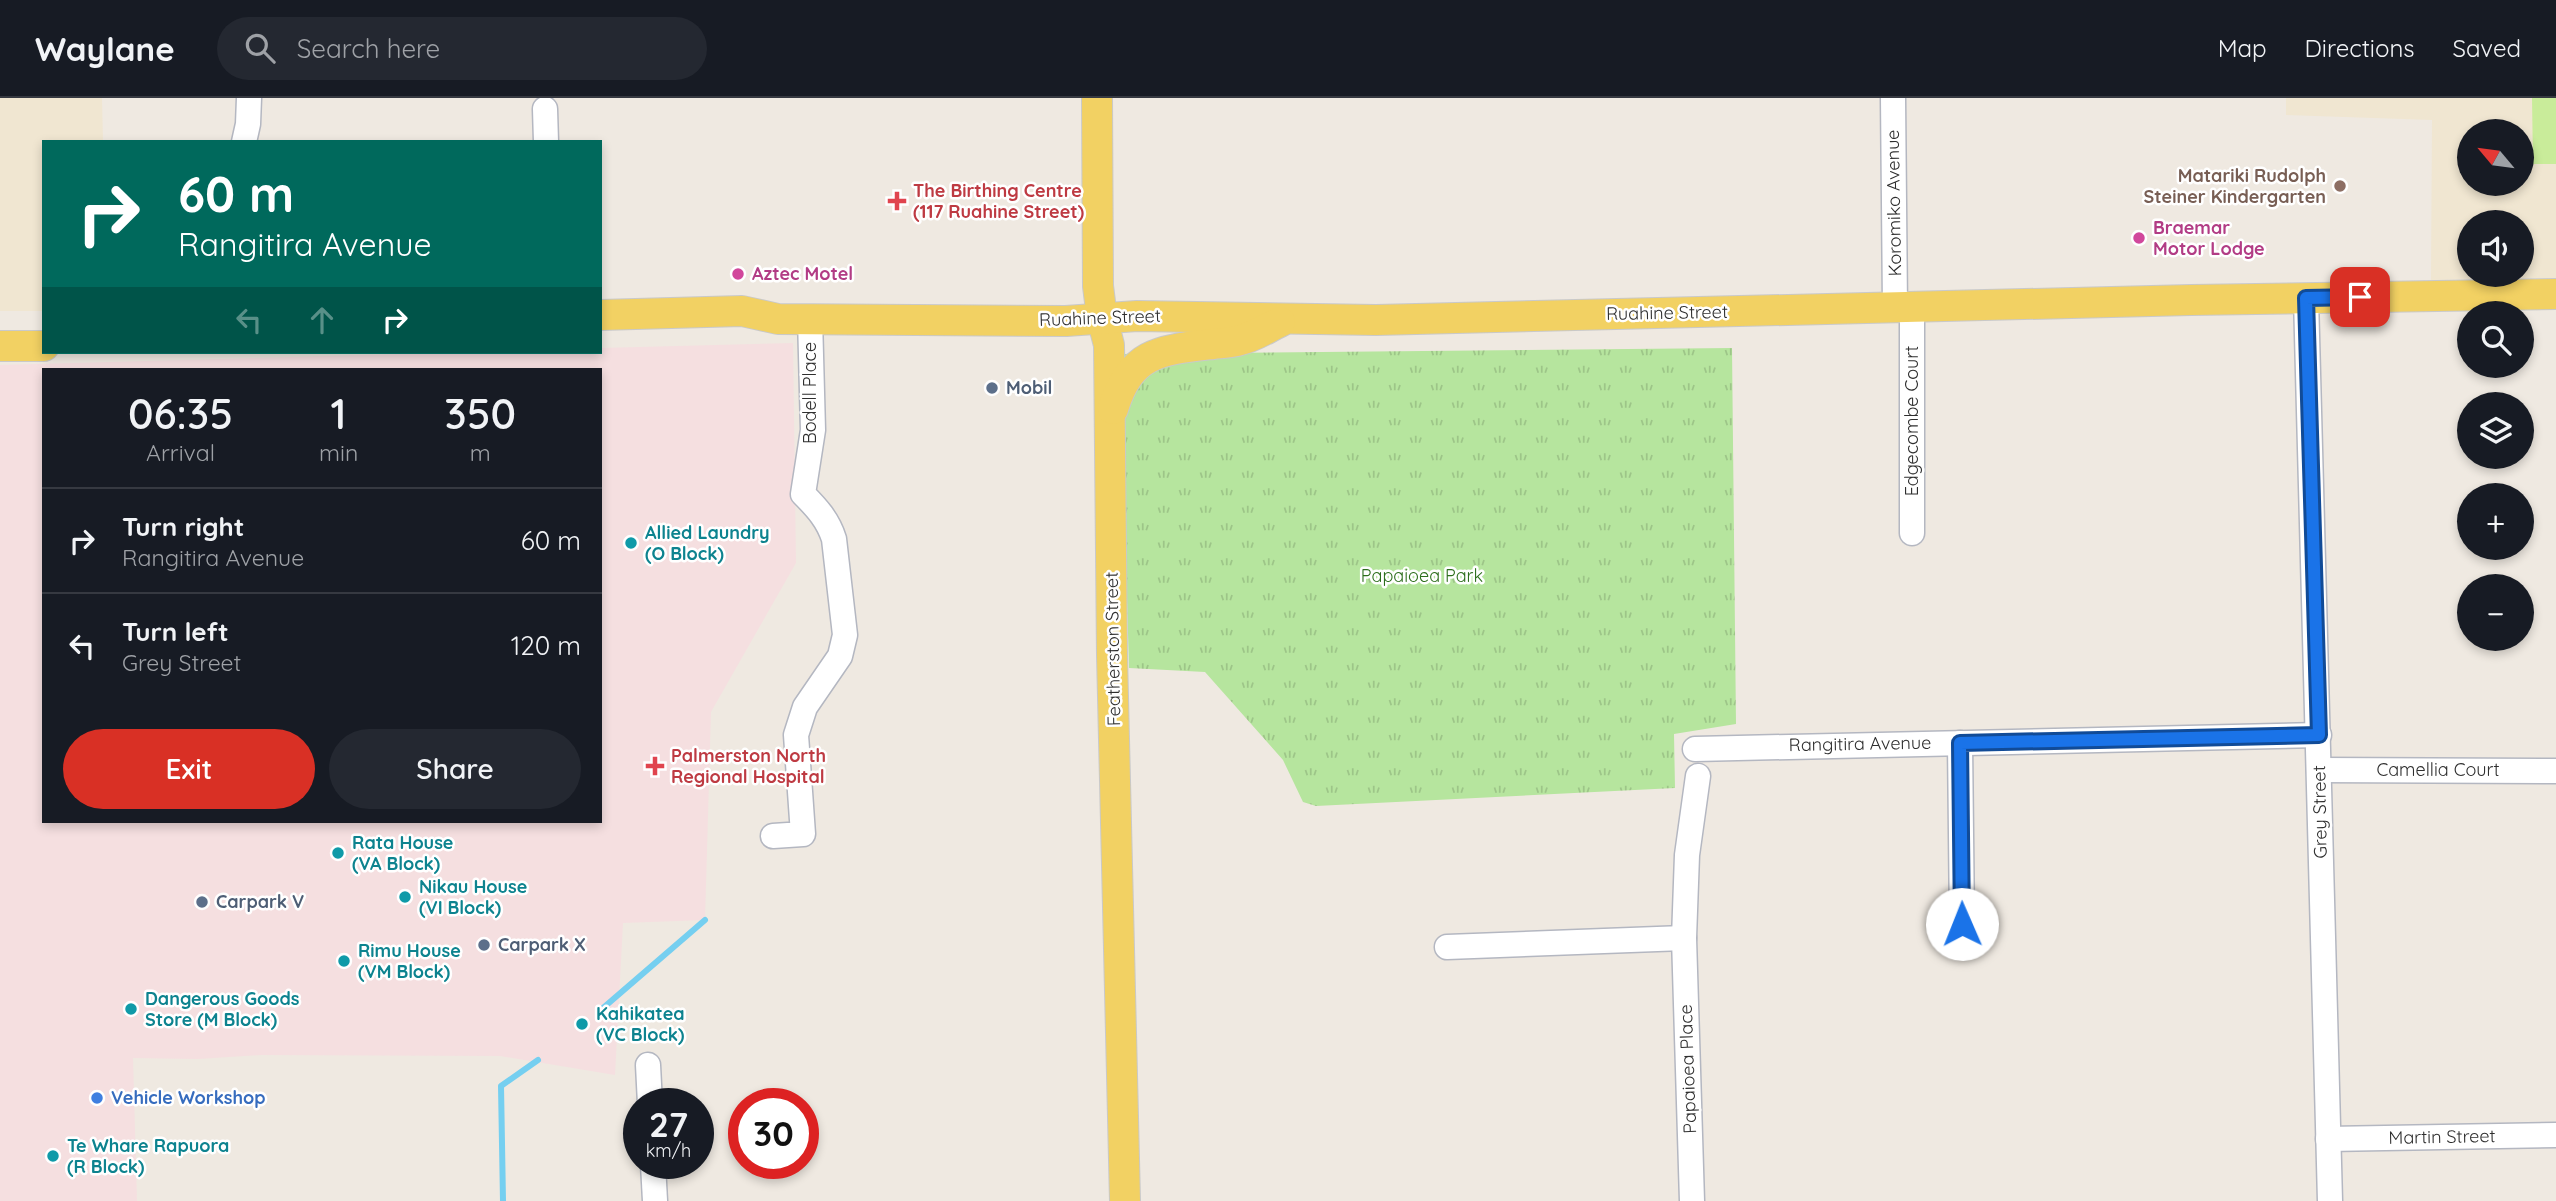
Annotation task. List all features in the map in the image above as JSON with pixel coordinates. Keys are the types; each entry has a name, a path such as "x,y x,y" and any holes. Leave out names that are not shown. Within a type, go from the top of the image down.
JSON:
{"main road":[{"name":"Featherston Street","path":"1097,98 1098,286 1109,345 1111,415 1112,654 1125,1201"},
{"name":"Ruahine Street","path":"602,314 742,311 778,319 1066,321 1137,316 1376,320 2556,294"},
{"path":"1111,415 1119,389 1132,369 1153,354 1180,347 1240,340 1287,318"},
{"name":"Ruahine Street","path":"602,334 743,330 778,319"},
{"path":"0,328 42,328"},
{"path":"0,346 42,345"}],"street":[{"path":"244,140 249,98"},
{"name":"Koromiko Avenue","path":"1893,98 1903,308"},
{"path":"545,109 546,140"},
{"name":"Grey Street","path":"2306,298 2330,1201"},
{"name":"Edgecombe Court","path":"1903,308 1912,533"},
{"name":"Bodell Place","path":"773,836 803,834 796,735 805,708 840,656 845,635 830,525 803,494 813,430 810,318"},
{"name":"Rangitira Avenue","path":"1695,749 2319,735"},
{"path":"1960,743 1962,924"},
{"name":"Camellia Court","path":"2319,770 2556,771"},
{"name":"Papaioea Place","path":"1692,1201 1684,938 1688,855 1698,776"},
{"path":"1447,947 1684,938"},
{"path":"648,1065 649,1088"},
{"name":"Martin Street","path":"2328,1139 2556,1135"},
{"path":"654,1179 655,1201"}],"shaded area":[{"path":"0,98 102,98 103,140 42,140 42,311 0,311"},
{"path":"2286,98 2556,98 2556,278 2534,278 2534,210 2457,210 2457,280 2431,280 2432,120 2286,115"},
{"name":"Palmerston North Regional Hospital","path":"793,343 796,563 711,712 705,920 623,923 615,1075 500,1056 261,1055 198,1059 133,1058 137,1201 0,1201 0,365 399,354 602,354 602,348"}],"green space":[{"path":"2532,98 2556,98 2556,164 2534,164"},
{"name":"Papaioea Park","path":"1732,348 1736,724 1674,734 1675,788 1316,806 1303,802 1283,760 1205,672 1129,668 1120,354"}],"waterway":[{"path":"603,1008 705,920"},
{"path":"503,1201 501,1086 538,1060"}],"place":[{"name":"Matariki Rudolph Steiner Kindergarten","path":"2340,186"},
{"name":"The Birthing Centre (117 Ruahine Street)","path":"897,201"},
{"name":"Braemar Motor Lodge","path":"2139,238"},
{"name":"Aztec Motel","path":"738,274"},
{"name":"Mobil","path":"992,388"},
{"name":"Allied Laundry (O Block)","path":"631,543"},
{"name":"Palmerston North Regional Hospital","path":"655,766"},
{"name":"Rata House (VA Block)","path":"338,853"},
{"name":"Nikau House (VI Block)","path":"405,897"},
{"name":"Carpark V","path":"202,902"},
{"name":"Carpark X","path":"484,945"},
{"name":"Rimu House (VM Block)","path":"344,961"},
{"name":"Dangerous Goods Store (M Block)","path":"131,1009"},
{"name":"Kahikatea (VC Block)","path":"582,1024"},
{"name":"Vehicle Workshop","path":"97,1098"},
{"name":"Te Whare Rapuora (R Block)","path":"53,1156"}],"route":[{"path":"1962,924 1960,743 2319,735 2306,298 2360,297"}]}
